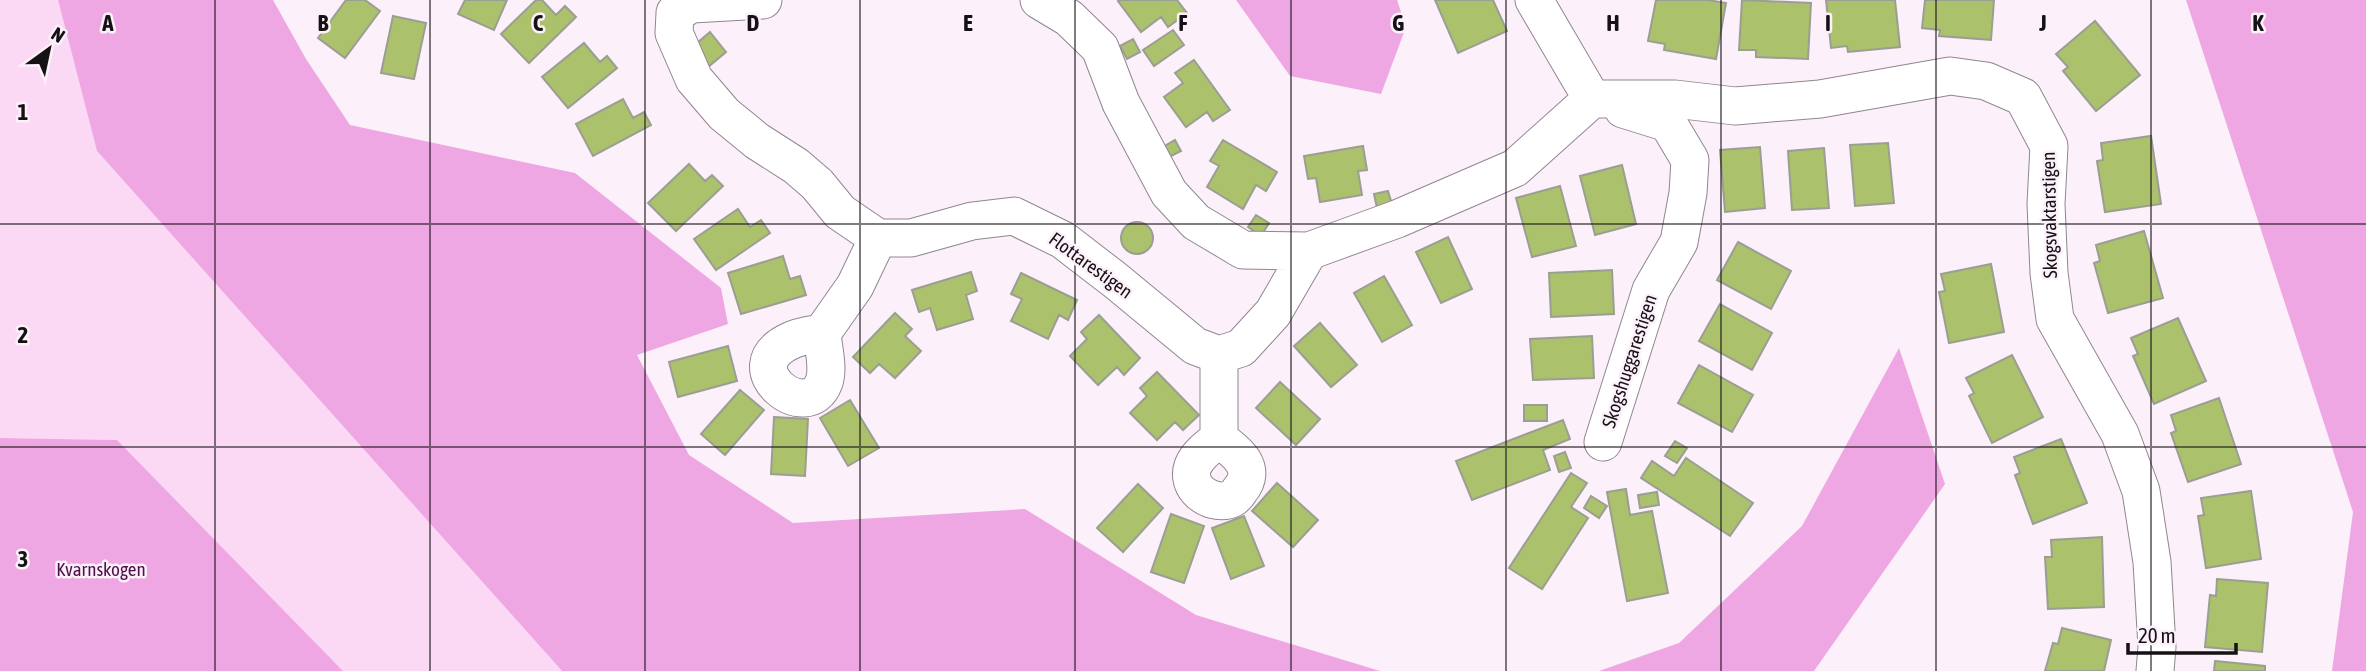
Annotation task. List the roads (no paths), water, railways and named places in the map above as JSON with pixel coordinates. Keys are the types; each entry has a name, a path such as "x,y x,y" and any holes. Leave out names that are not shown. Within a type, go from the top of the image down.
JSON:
{"street":[{"path":"763,0 666,7 694,79 724,114 757,141 796,166 817,184 840,212 878,238 855,286 822,333"},
{"path":"1039,0 1069,18 1100,47 1145,151 1169,193 1196,222 1243,250 1309,251 1397,219 1515,168 1591,99 1534,0"},
{"name":"Skogsvaktarstigen","path":"1591,99 1675,99 1735,106 1820,99 1950,76 1986,81 2023,97 2049,146 2046,204 2054,319 2120,434 2141,491 2152,562 2157,647 2155,671"},
{"name":"Skogshuggarestigen","path":"1591,99 1668,123 1690,160 1688,193 1679,243 1651,290 1603,442"},
{"name":"Flottarestigen","path":"878,238 911,238 972,221 1014,216 1063,240 1195,346 1219,355"},
{"path":"1219,439 1219,355 1241,348 1273,313 1309,251"}],"park label":[{"name":"Kvarnskogen","path":"101,569"}]}
